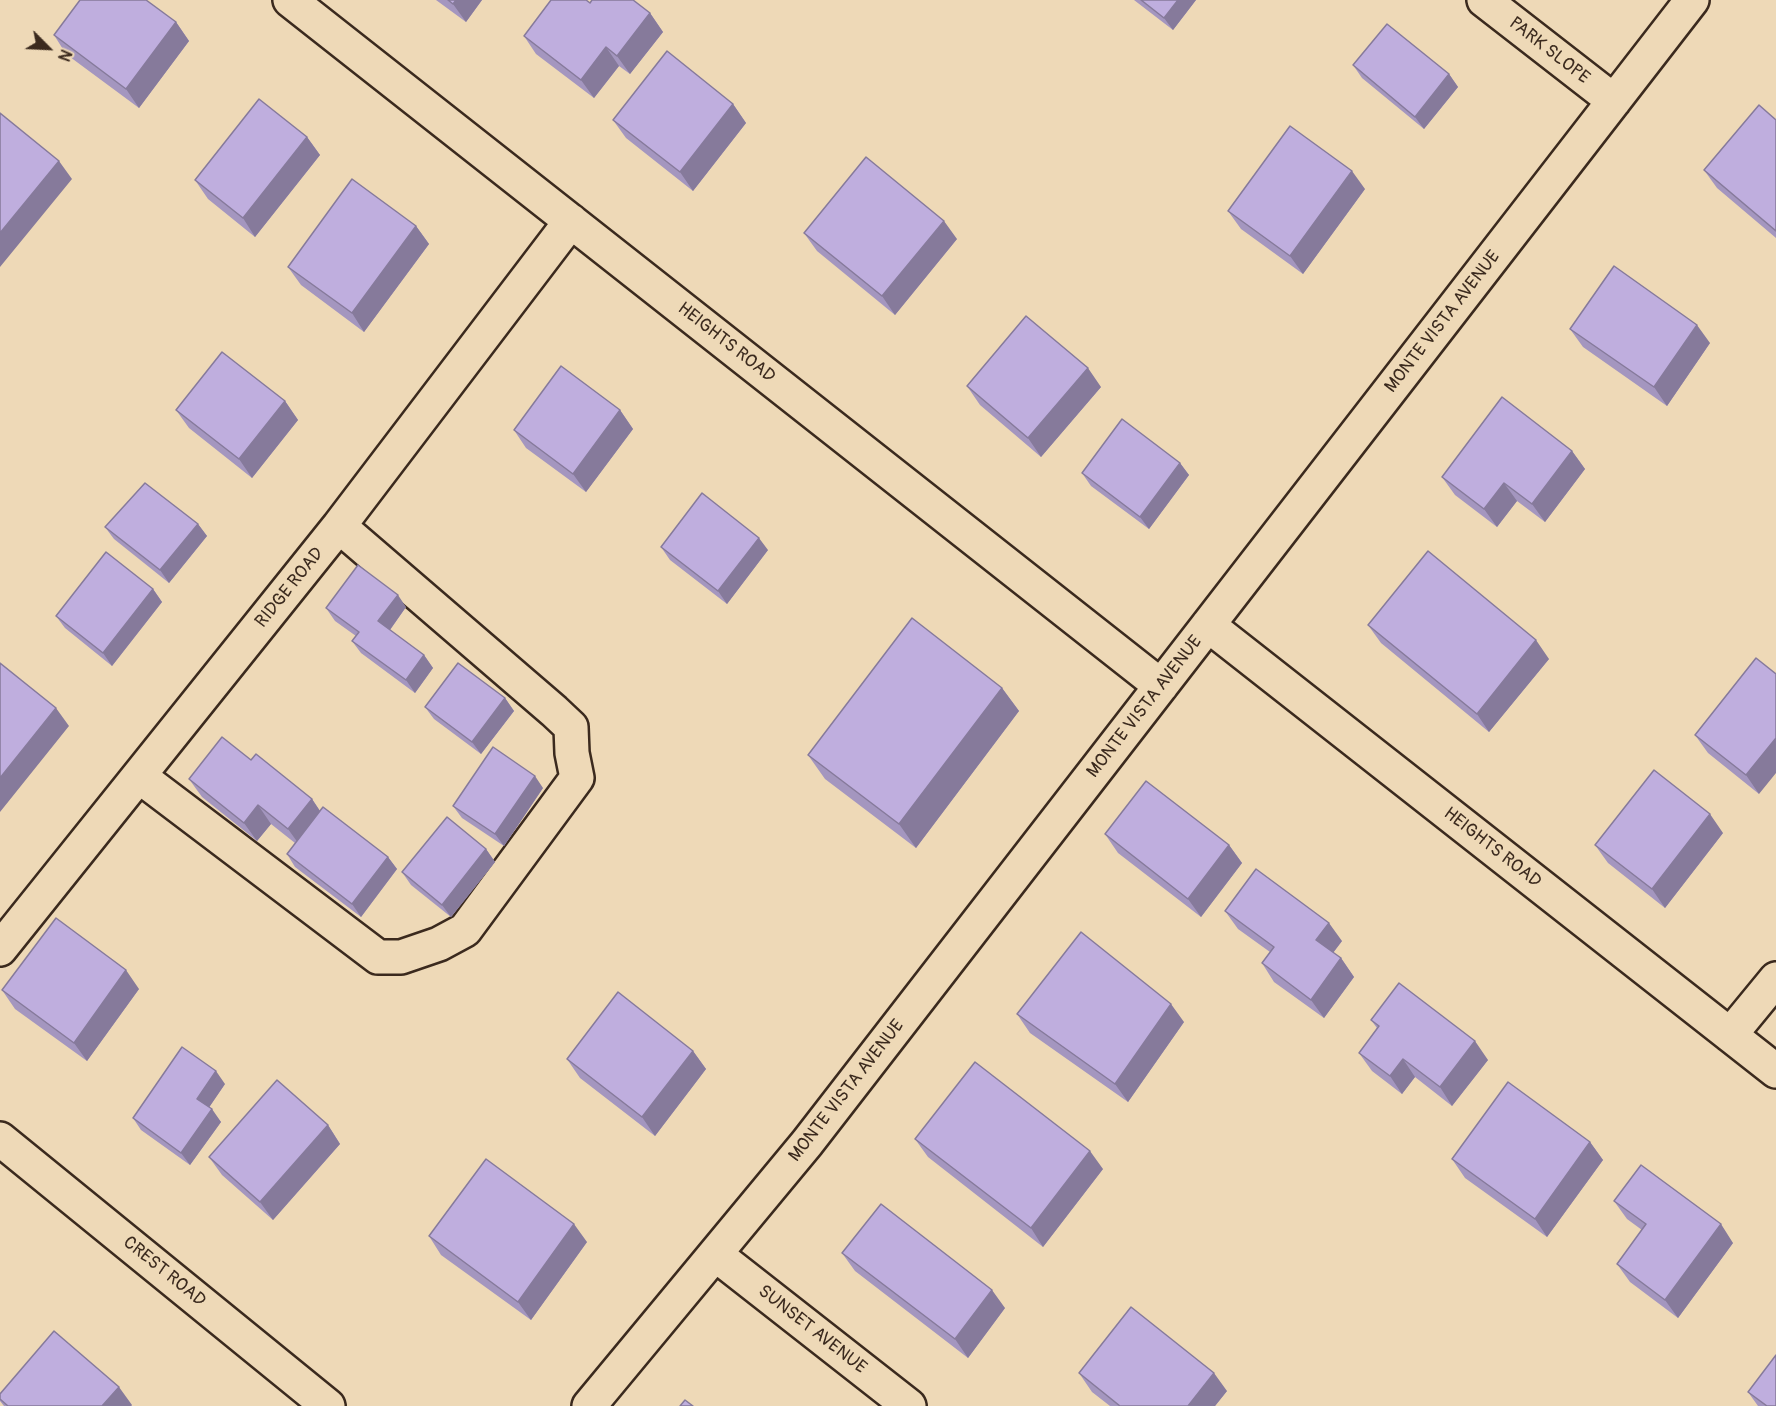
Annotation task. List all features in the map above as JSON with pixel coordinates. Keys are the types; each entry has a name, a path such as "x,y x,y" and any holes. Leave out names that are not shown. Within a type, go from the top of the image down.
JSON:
{"street":[{"name":"HEIGHTS ROAD","path":"290,0 1161,686"},
{"name":"PARK SLOPE","path":"1484,0 1614,101"},
{"name":"MONTE VISTA AVENUE","path":"589,1406 807,1143 1692,0"},
{"name":"RIDGE ROAD","path":"0,949 339,526 571,221"},
{"path":"139,776 378,957 400,957 439,944 465,930 577,778 572,753 571,727 339,526"},
{"name":"HEIGHTS ROAD","path":"1208,625 1776,1071"},
{"path":"1730,1035 1776,979"},
{"name":"CREST ROAD","path":"0,1138 328,1406"},
{"name":"SUNSET AVENUE","path":"715,1254 909,1406"}],"building":[{"path":"80,0 146,0 176,22 126,89 54,35"},
{"path":"551,0 586,0 590,3 592,0 633,0 650,13 617,56 606,47 581,80 524,36"},
{"path":"1141,0 1178,0 1164,18"},
{"path":"1387,24 1449,74 1415,117 1353,65"},
{"path":"667,51 733,104 680,172 613,120"},
{"path":"259,99 307,137 243,218 195,180"},
{"path":"1759,105 1776,120 1776,231 1704,170"},
{"path":"0,113 59,161 0,233"},
{"path":"1290,126 1352,171 1290,256 1228,211"},
{"path":"866,157 944,221 882,296 804,233"},
{"path":"352,179 416,226 352,313 288,267"},
{"path":"1614,266 1697,325 1654,387 1570,329"},
{"path":"1026,316 1088,368 1028,438 967,386"},
{"path":"222,352 285,401 239,459 176,410"},
{"path":"561,366 620,410 573,474 514,430"},
{"path":"1502,397 1572,451 1532,504 1504,483 1484,509 1442,477"},
{"path":"1122,419 1180,463 1140,517 1082,473"},
{"path":"145,483 198,524 160,570 105,527"},
{"path":"702,493 759,538 718,591 661,547"},
{"path":"1428,551 1536,640 1477,714 1368,625"},
{"path":"106,552 153,589 103,653 56,616"},
{"path":"358,565 398,595 378,621 424,655 406,680 352,641 359,632 326,608"},
{"path":"912,618 1002,688 899,824 808,755"},
{"path":"1756,658 1776,674 1776,738 1746,775 1695,735"},
{"path":"0,663 56,708 0,778"},
{"path":"458,663 505,698 472,742 425,707"},
{"path":"222,737 251,760 256,754 312,799 288,829 258,805 244,823 189,779"},
{"path":"493,747 535,776 495,834 453,806"},
{"path":"1654,770 1710,814 1652,889 1595,845"},
{"path":"1146,781 1229,845 1188,899 1105,834"},
{"path":"323,807 388,857 352,904 287,854"},
{"path":"447,817 486,849 442,905 402,872"},
{"path":"1256,869 1329,923 1316,940 1341,958 1311,1000 1262,963 1274,947 1225,911"},
{"path":"56,918 126,970 74,1043 2,990"},
{"path":"1081,932 1171,1004 1115,1084 1017,1014"},
{"path":"1399,983 1475,1041 1440,1087 1403,1059 1390,1076 1359,1053 1379,1026 1371,1020"},
{"path":"618,992 693,1051 642,1117 567,1059"},
{"path":"182,1047 216,1071 197,1099 212,1109 181,1153 133,1118"},
{"path":"975,1062 1090,1151 1031,1228 915,1139"},
{"path":"277,1080 328,1125 260,1202 209,1157"},
{"path":"1508,1082 1590,1142 1535,1219 1452,1159"},
{"path":"486,1159 574,1224 518,1302 429,1236"},
{"path":"1641,1165 1721,1224 1665,1300 1617,1264 1646,1224 1614,1201"},
{"path":"881,1204 992,1290 955,1339 842,1253"},
{"path":"1131,1307 1214,1373 1188,1406 1120,1406 1079,1373"},
{"path":"54,1331 119,1387 102,1406 8,1406 0,1399 0,1394"},
{"path":"1776,1355 1776,1406 1767,1406 1748,1392"},
{"path":"685,1400 693,1406 680,1406"}]}
